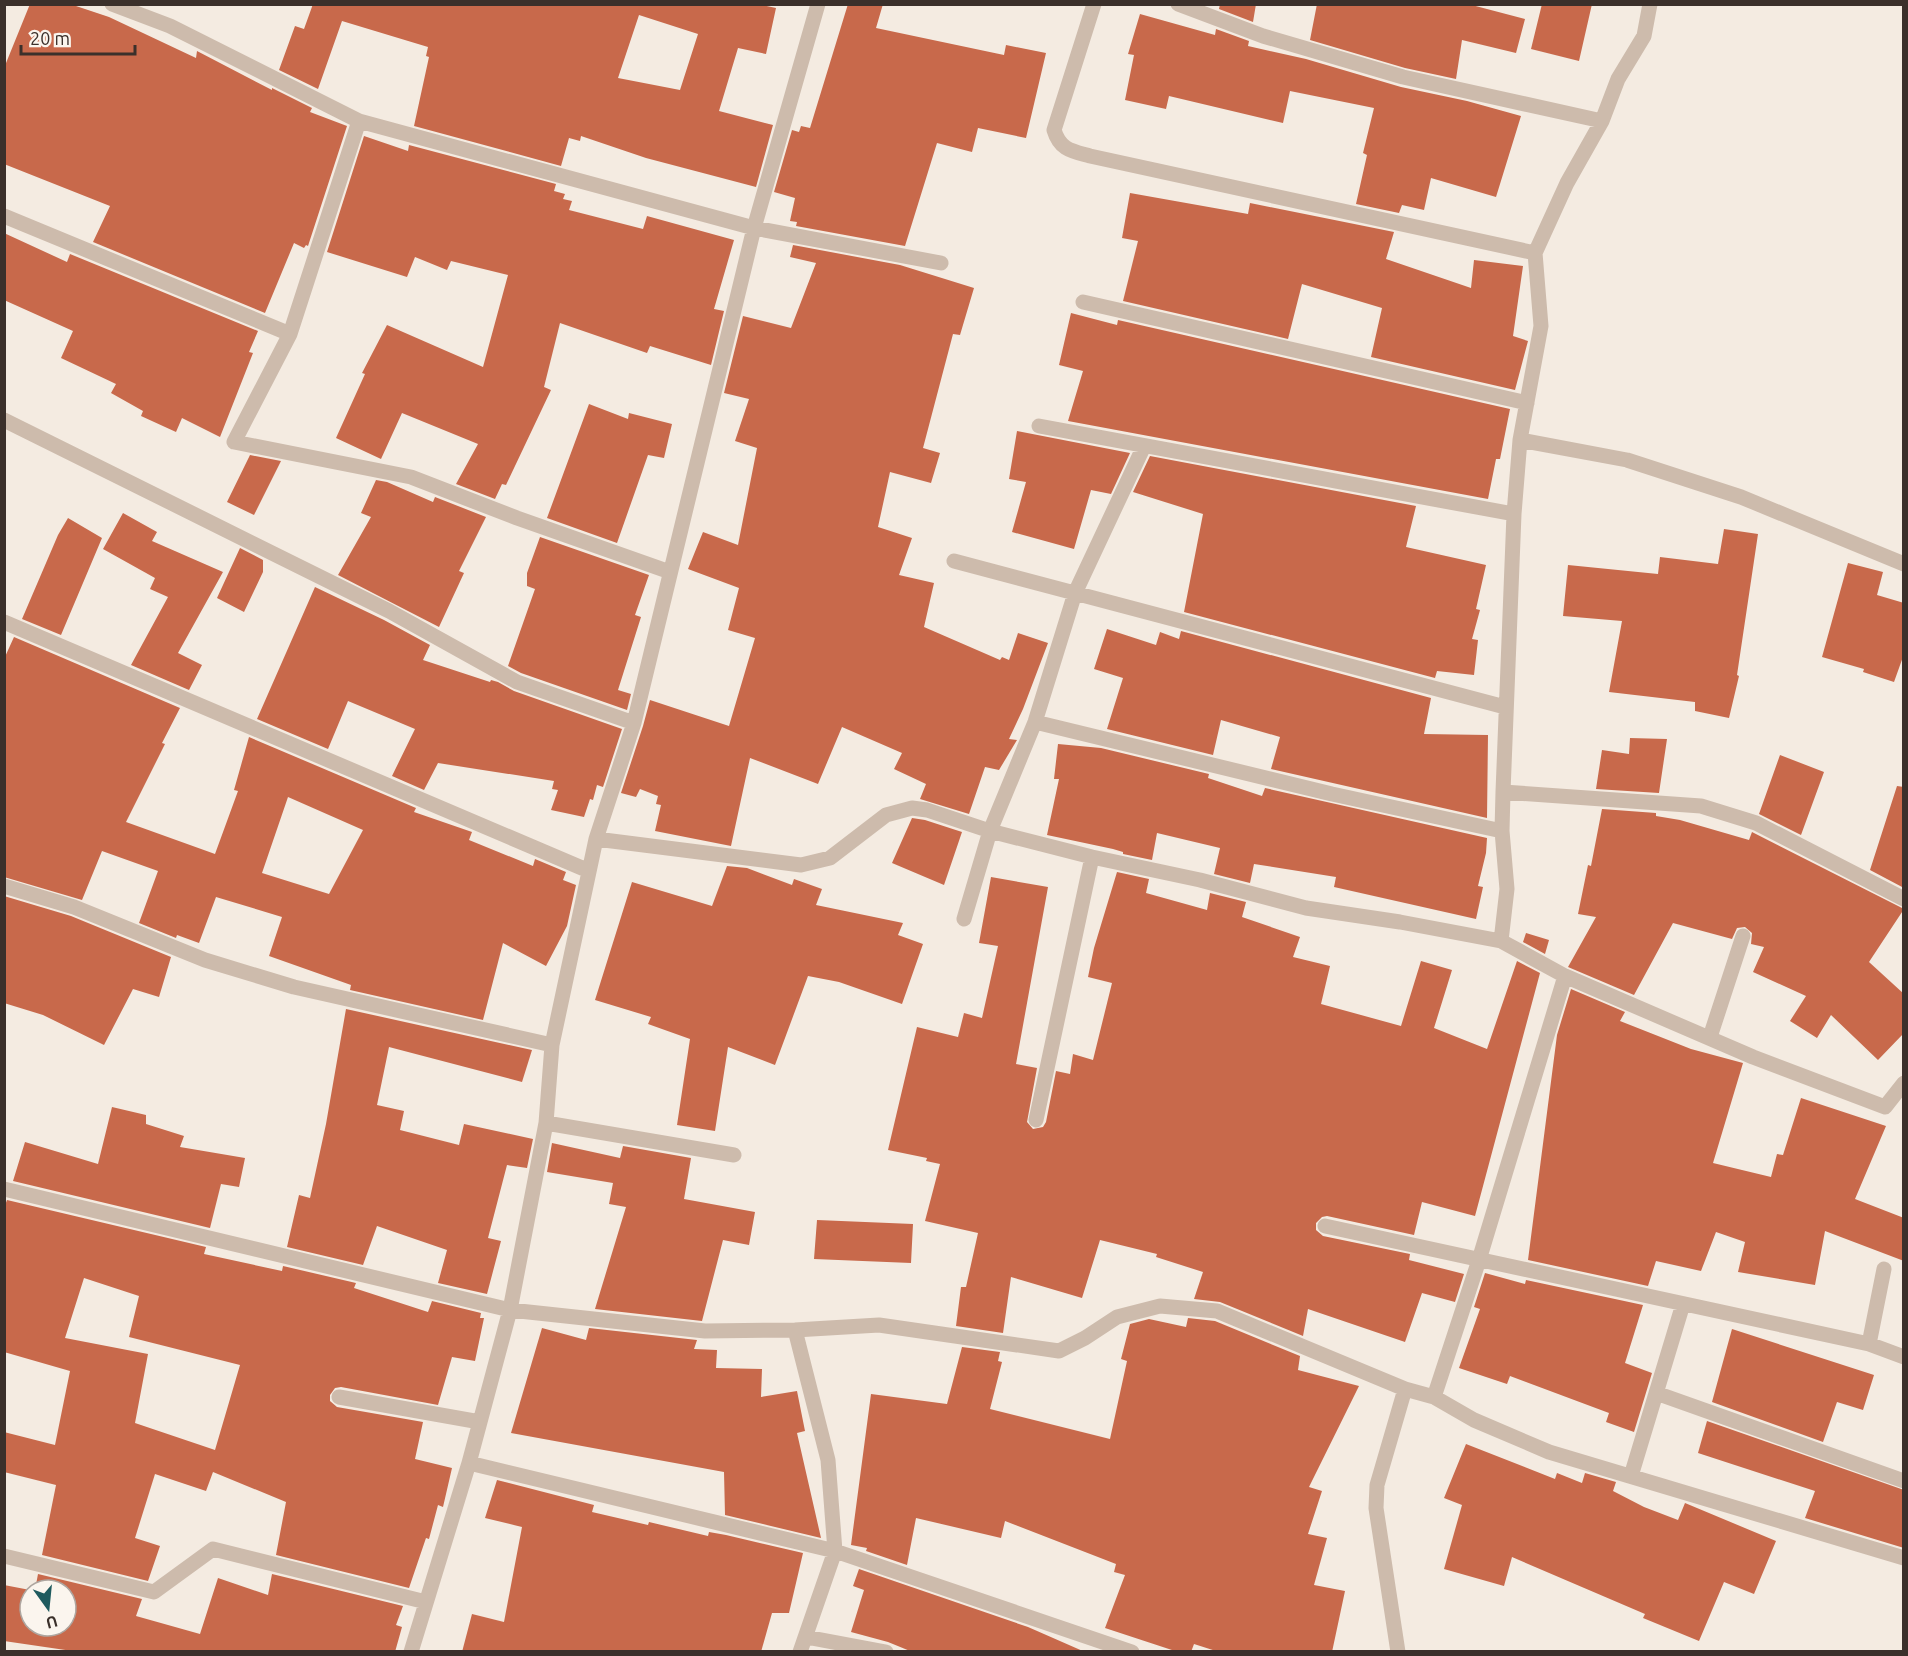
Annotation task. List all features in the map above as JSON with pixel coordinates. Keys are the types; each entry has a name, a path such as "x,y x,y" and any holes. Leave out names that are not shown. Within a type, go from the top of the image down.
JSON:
{"street":[{"path":"112,4 170,26 359,121 754,228 941,262"},
{"path":"1094,4 1054,130 1061,146 1090,156 1535,253"},
{"path":"1178,4 1263,36 1403,77 1602,121"},
{"path":"1501,941 1507,890 1502,831 1514,514 1520,440 1541,326 1535,253 1567,183 1602,121 1618,79 1644,36 1650,4"},
{"path":"411,1652 469,1463 510,1310 546,1123 552,1045 596,839 634,723 754,228 816,5"},
{"path":"359,121 290,334 234,442 411,477 517,518 670,572"},
{"path":"4,216 290,334"},
{"path":"1083,302 1527,403"},
{"path":"4,420 389,611 517,682 634,723"},
{"path":"1039,426 1514,514"},
{"path":"1520,440 1626,460 1741,497 1904,564"},
{"path":"964,919 990,831 1035,722 1075,593 1144,446"},
{"path":"954,561 1505,707"},
{"path":"4,622 589,871"},
{"path":"1035,722 1332,794 1502,831"},
{"path":"1503,792 1701,806 1756,823 1904,899"},
{"path":"596,839 801,866 830,858 886,815 912,808 927,810 990,831 1092,857 1200,880 1306,909 1401,922 1501,941 1565,976 1753,1057 1885,1107 1904,1083"},
{"path":"1036,1120 1092,857"},
{"path":"4,886 74,907 205,960 294,987 552,1045"},
{"path":"1710,1037 1743,936"},
{"path":"1434,1397 1479,1260 1565,976"},
{"path":"546,1123 734,1155"},
{"path":"4,1190 510,1310 705,1331 795,1330 879,1325 1059,1351 1085,1338 1117,1317 1160,1306 1217,1311 1405,1389 1434,1397 1474,1420 1549,1452 1904,1558"},
{"path":"1325,1226 1869,1344 1904,1357"},
{"path":"1869,1344 1884,1269"},
{"path":"1631,1476 1683,1304"},
{"path":"795,1330 828,1460 835,1551 803,1644 886,1652"},
{"path":"1398,1652 1376,1508 1377,1485 1405,1389"},
{"path":"1656,1393 1904,1481"},
{"path":"339,1396 480,1422"},
{"path":"469,1463 835,1551 1132,1652"},
{"path":"4,1556 154,1592 213,1549 426,1602"}],"building":[{"path":"30,4 70,4 109,17 196,58 197,51 312,108 310,112 347,126 308,246 304,248 294,243 265,313 93,242 110,206 4,164 4,68"},
{"path":"313,4 757,4 776,8 766,54 738,48 719,111 773,125 756,187 646,158 581,136 580,141 569,138 561,166 414,126 429,57 426,56 428,47 342,21 318,89 279,70 295,26 304,29","holes":["639,15 698,34 680,90 618,78"]},
{"path":"848,4 883,4 876,28 1004,55 1006,45 1046,53 1026,138 978,128 972,152 937,143 905,246 796,226 797,222 790,221 795,198 774,192 792,130 799,132 801,126 810,128"},
{"path":"1220,4 1256,4 1253,22 1219,9"},
{"path":"1317,4 1468,4 1525,19 1516,53 1462,40 1456,79 1405,68 1310,40"},
{"path":"1542,4 1592,4 1579,61 1531,49"},
{"path":"1140,14 1215,35 1216,29 1249,41 1248,46 1306,59 1401,87 1467,101 1521,116 1496,197 1431,178 1424,210 1402,205 1399,213 1356,204 1367,155 1363,153 1374,108 1290,91 1283,123 1169,96 1166,109 1125,100 1134,55 1128,54"},
{"path":"364,136 408,151 409,145 556,184 554,191 565,194 563,199 572,201 569,210 643,229 647,216 734,240 714,309 724,311 711,365 650,346 647,353 560,323 544,387 551,390 506,485 502,484 495,499 456,484 478,444 402,413 381,459 336,438 365,374 362,373 387,325 483,367 508,275 451,261 447,270 415,257 407,277 327,252"},
{"path":"1130,193 1248,214 1250,203 1394,232 1386,259 1471,288 1474,260 1523,266 1513,336 1528,341 1515,390 1371,357 1382,308 1302,284 1288,339 1123,301 1138,241 1122,238"},
{"path":"4,233 67,262 70,254 258,331 249,352 253,353 220,437 182,418 176,432 141,416 143,411 111,393 116,384 61,358 73,331 4,300"},
{"path":"793,245 900,265 974,288 960,335 953,334 923,448 940,453 931,483 890,472 878,527 912,538 899,575 934,583 924,627 1000,660 1002,657 1009,660 1018,633 1048,643 1009,739 1017,740 999,770 985,767 969,814 920,799 926,784 894,769 902,753 842,727 818,784 750,758 731,846 655,831 661,805 656,804 658,796 640,789 636,797 621,793 650,700 729,726 755,638 728,630 739,588 688,569 703,532 738,545 757,448 735,441 749,399 724,393 743,316 791,328 816,263 790,257"},
{"path":"1071,313 1117,325 1118,320 1510,409 1500,459 1496,459 1488,499 1068,421 1083,371 1059,365"},
{"path":"589,404 628,419 629,413 672,424 664,458 648,455 617,543 547,518"},
{"path":"1017,431 1130,453 1111,494 1091,490 1074,549 1012,532 1026,482 1009,479"},
{"path":"250,455 281,461 254,515 227,502"},
{"path":"1150,456 1416,506 1406,547 1486,565 1476,609 1480,610 1472,639 1478,640 1474,675 1437,671 1435,678 1184,612 1203,514 1133,492"},
{"path":"376,480 387,482 433,502 435,497 486,517 459,571 464,573 439,627 338,575 371,517 361,513"},
{"path":"123,513 157,532 152,541 223,572 178,653 202,665 189,690 131,665 168,597 150,589 155,578 103,549"},
{"path":"68,518 102,538 61,635 22,619 58,535"},
{"path":"1724,529 1758,534 1737,675 1739,676 1729,718 1695,711 1695,702 1609,692 1622,621 1563,616 1568,565 1658,574 1660,557 1718,564"},
{"path":"540,537 649,575 635,615 641,617 618,690 631,694 627,710 521,673 508,666 535,589 527,586 527,573"},
{"path":"240,548 263,560 263,572 244,612 217,598"},
{"path":"1848,563 1883,572 1877,595 1904,603 1904,654 1894,682 1863,672 1864,669 1822,657"},
{"path":"315,587 430,645 423,660 490,682 491,680 498,682 514,691 622,729 603,787 597,785 593,800 590,799 584,817 551,810 558,790 552,789 554,781 438,763 424,790 392,776 415,729 348,701 328,749 257,719"},
{"path":"1107,629 1156,645 1160,632 1179,639 1181,631 1431,698 1424,734 1488,735 1487,818 1271,769 1280,737 1221,720 1213,755 1107,729 1123,678 1094,669"},
{"path":"14,637 180,708 162,743 165,744 126,822 215,854 238,791 234,790 249,737 416,808 414,812 472,832 469,840 533,866 535,859 566,872 563,880 576,885 567,926 546,966 503,943 483,1020 350,990 351,985 269,956 282,917 216,897 199,943 177,935 176,938 139,923 158,871 102,851 82,900 4,877 4,659","holes":["288,797 363,830 329,894 262,873"]},
{"path":"1630,738 1667,739 1659,793 1596,789 1602,750 1629,754"},
{"path":"1058,744 1101,748 1209,774 1208,778 1262,796 1265,788 1487,838 1478,886 1483,887 1476,919 1334,887 1336,877 1254,864 1250,883 1214,874 1220,848 1157,833 1152,860 1047,835 1059,779 1054,779"},
{"path":"1780,755 1824,772 1801,835 1759,814"},
{"path":"1897,786 1904,787 1904,888 1870,870"},
{"path":"1602,809 1656,813 1656,816 1680,820 1749,840 1752,832 1904,909 1869,962 1904,994 1904,1033 1878,1060 1831,1015 1817,1038 1790,1021 1806,996 1753,972 1764,947 1751,944 1752,933 1745,927 1737,928 1732,939 1673,923 1634,995 1568,967 1596,917 1578,914 1588,865 1591,866"},
{"path":"912,818 962,832 944,885 892,863"},
{"path":"727,866 747,868 792,885 794,879 822,889 816,905 903,923 898,935 923,944 902,1004 839,982 808,976 775,1065 728,1047 715,1131 677,1125 690,1039 648,1024 651,1017 595,1000 632,882 712,906"},
{"path":"1117,872 1149,879 1146,893 1207,910 1210,893 1246,902 1242,917 1300,937 1293,957 1330,966 1321,1004 1401,1026 1421,961 1452,970 1434,1028 1487,1049 1517,961 1540,973 1475,1216 1422,1202 1414,1235 1327,1216 1322,1217 1316,1223 1316,1230 1323,1236 1410,1254 1409,1260 1464,1274 1455,1302 1422,1293 1405,1342 1308,1309 1303,1336 1220,1302 1194,1299 1203,1272 1156,1257 1157,1254 1100,1240 1082,1298 1011,1277 1003,1333 956,1326 961,1287 966,1287 978,1233 925,1221 940,1164 926,1161 927,1158 888,1150 917,1027 958,1037 964,1013 982,1018 998,946 979,943 991,877 1048,887 1016,1064 1037,1068 1027,1122 1033,1129 1043,1127 1056,1071 1070,1074 1073,1054 1093,1060 1112,983 1088,977 1094,948"},
{"path":"4,896 71,916 171,957 159,997 133,989 104,1045 43,1015 4,1003"},
{"path":"1526,933 1549,940 1545,954 1523,942"},
{"path":"1571,989 1625,1012 1620,1021 1691,1049 1743,1063 1713,1163 1771,1177 1777,1154 1783,1155 1801,1098 1886,1126 1855,1199 1904,1218 1904,1261 1825,1231 1815,1285 1738,1272 1745,1242 1716,1232 1701,1271 1656,1261 1648,1286 1528,1260 1557,1035"},
{"path":"346,1009 532,1050 522,1082 389,1047 377,1105 404,1111 400,1130 459,1145 464,1124 533,1139 527,1168 507,1165 488,1238 501,1241 487,1294 438,1283 447,1250 377,1226 363,1265 287,1247 299,1195 310,1198 326,1124"},
{"path":"112,1107 146,1115 146,1124 184,1136 180,1147 245,1158 239,1187 221,1184 210,1228 13,1181 25,1142 98,1164"},
{"path":"552,1143 620,1158 623,1146 691,1158 684,1199 755,1212 749,1245 723,1240 702,1321 595,1309 626,1207 609,1204 613,1183 547,1172"},
{"path":"7,1200 206,1247 204,1254 282,1271 283,1266 356,1283 354,1288 428,1312 432,1301 481,1313 480,1318 484,1318 475,1361 452,1357 438,1405 341,1387 335,1388 330,1395 330,1401 337,1407 423,1422 415,1459 452,1468 443,1507 438,1505 429,1539 426,1538 409,1588 276,1555 286,1502 213,1472 206,1491 155,1474 135,1538 160,1546 148,1581 42,1555 56,1485 4,1472 4,1432 55,1445 70,1371 4,1352 4,1208","holes":["84,1278 139,1296 129,1337 240,1365 215,1450 135,1423 148,1354 65,1338"]},
{"path":"817,1220 913,1224 911,1263 814,1259"},
{"path":"1485,1273 1525,1284 1526,1280 1643,1305 1625,1363 1652,1373 1634,1432 1606,1422 1609,1413 1510,1376 1507,1384 1459,1368 1480,1309 1474,1307"},
{"path":"1188,1318 1215,1321 1300,1356 1298,1370 1359,1386 1309,1487 1322,1491 1308,1534 1327,1538 1314,1585 1345,1591 1332,1652 1219,1652 1194,1644 1191,1652 1178,1652 1105,1628 1125,1575 1114,1572 1116,1564 1005,1521 1001,1538 916,1518 907,1565 866,1551 867,1548 851,1545 871,1394 947,1404 962,1347 1000,1352 998,1361 1002,1362 990,1409 1110,1439 1127,1361 1121,1359 1130,1324 1149,1319 1186,1327"},
{"path":"542,1328 586,1340 589,1328 697,1340 694,1349 717,1350 716,1368 762,1369 761,1397 797,1391 805,1431 797,1433 821,1538 725,1515 724,1472 511,1433"},
{"path":"1732,1329 1874,1375 1863,1410 1837,1402 1823,1442 1712,1402"},
{"path":"1707,1421 1904,1490 1904,1548 1805,1518 1815,1491 1698,1453"},
{"path":"1466,1444 1555,1479 1557,1473 1582,1483 1585,1473 1616,1482 1613,1491 1644,1507 1678,1520 1685,1503 1776,1541 1754,1594 1724,1582 1699,1641 1643,1618 1645,1614 1512,1557 1504,1586 1444,1569 1462,1505 1444,1498"},
{"path":"497,1480 594,1505 592,1512 708,1536 709,1532 726,1535 803,1553 789,1613 772,1613 761,1652 462,1652 472,1614 504,1622 522,1527 485,1518"},
{"path":"859,1569 1028,1627 1085,1652 910,1651 888,1642 851,1632 864,1590 853,1586"},
{"path":"38,1574 55,1578 37,1578"},
{"path":"272,1574 403,1606 396,1625 402,1627 395,1652 79,1652 4,1641 4,1585 18,1588 18,1638 78,1638 78,1584 142,1599 136,1616 200,1634 218,1578 268,1595"}]}
